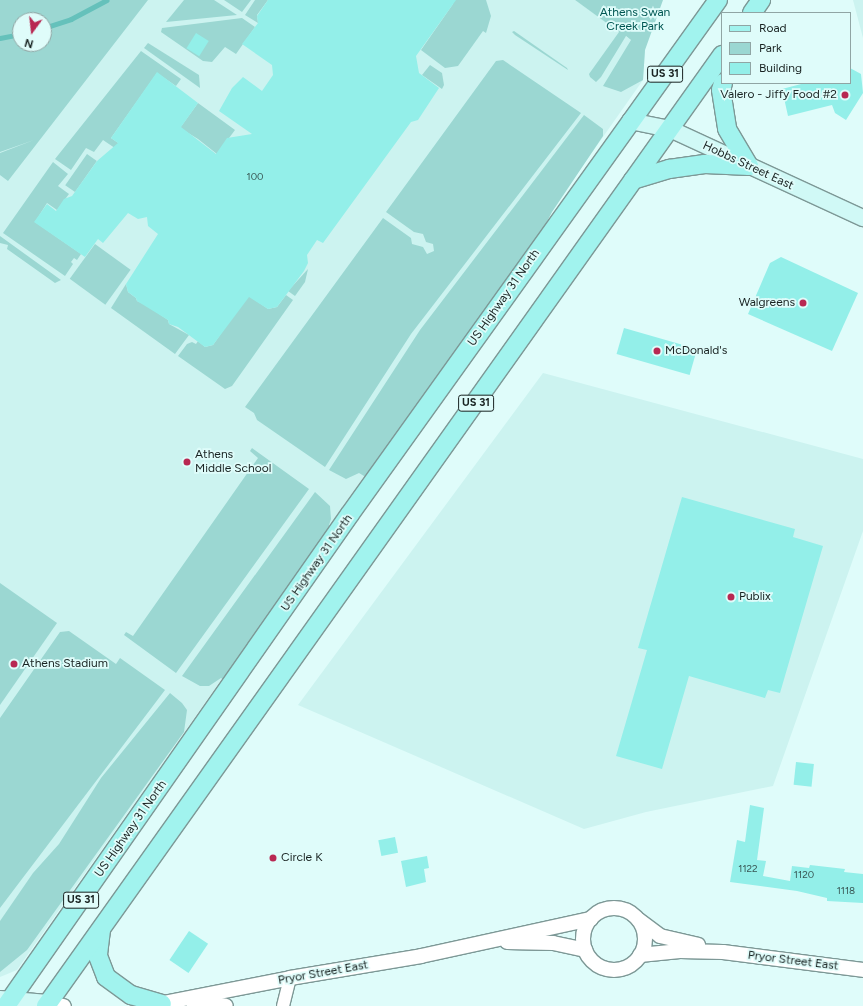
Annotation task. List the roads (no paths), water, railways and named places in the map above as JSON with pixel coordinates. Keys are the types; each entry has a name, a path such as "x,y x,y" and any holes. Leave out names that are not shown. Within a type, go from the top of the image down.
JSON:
{"main road":[{"name":"US 31","path":"630,122 718,0"},
{"path":"753,12 761,0"},
{"name":"US 31","path":"53,1005 101,928 721,56"},
{"path":"723,84 721,90 728,129 749,166"},
{"name":"Hobbs Street East","path":"630,122 670,129 863,218"},
{"name":"US Highway 31 North","path":"6,1001 350,514 630,122"},
{"path":"633,180 669,169 705,164 749,166"},
{"path":"101,928 98,956 106,976 131,995 155,1005"},
{"path":"6,1001 53,1005"}],"street":[{"path":"612,909 624,910 637,919 645,936 640,955 628,967 611,970 595,964 585,950 584,934 591,919 598,913 612,909"},
{"name":"Pryor Street East","path":"155,1005 290,978 499,941 591,919"},
{"name":"Pryor Street East","path":"637,919 660,936 723,952"},
{"name":"Pryor Street East","path":"499,941 515,944 553,943 585,950"},
{"name":"Pryor Street East","path":"640,955 680,951 723,952 863,970"},
{"path":"283,1006 290,978"},
{"path":"181,1000 226,1006"}],"waterway":[{"path":"52,25 71,19 106,0"},
{"path":"0,38 12,36"}],"place":[{"name":"Valero - Jiffy Food #2","path":"845,95"},
{"name":"Walgreens","path":"803,303"},
{"name":"McDonald's","path":"657,351"},
{"name":"Athens Middle School","path":"187,462"},
{"name":"Publix","path":"731,597"},
{"name":"Athens Stadium","path":"14,664"},
{"name":"Circle K","path":"273,858"}],"park label":[{"name":"Athens Swan Creek Park","path":"635,20"}]}
